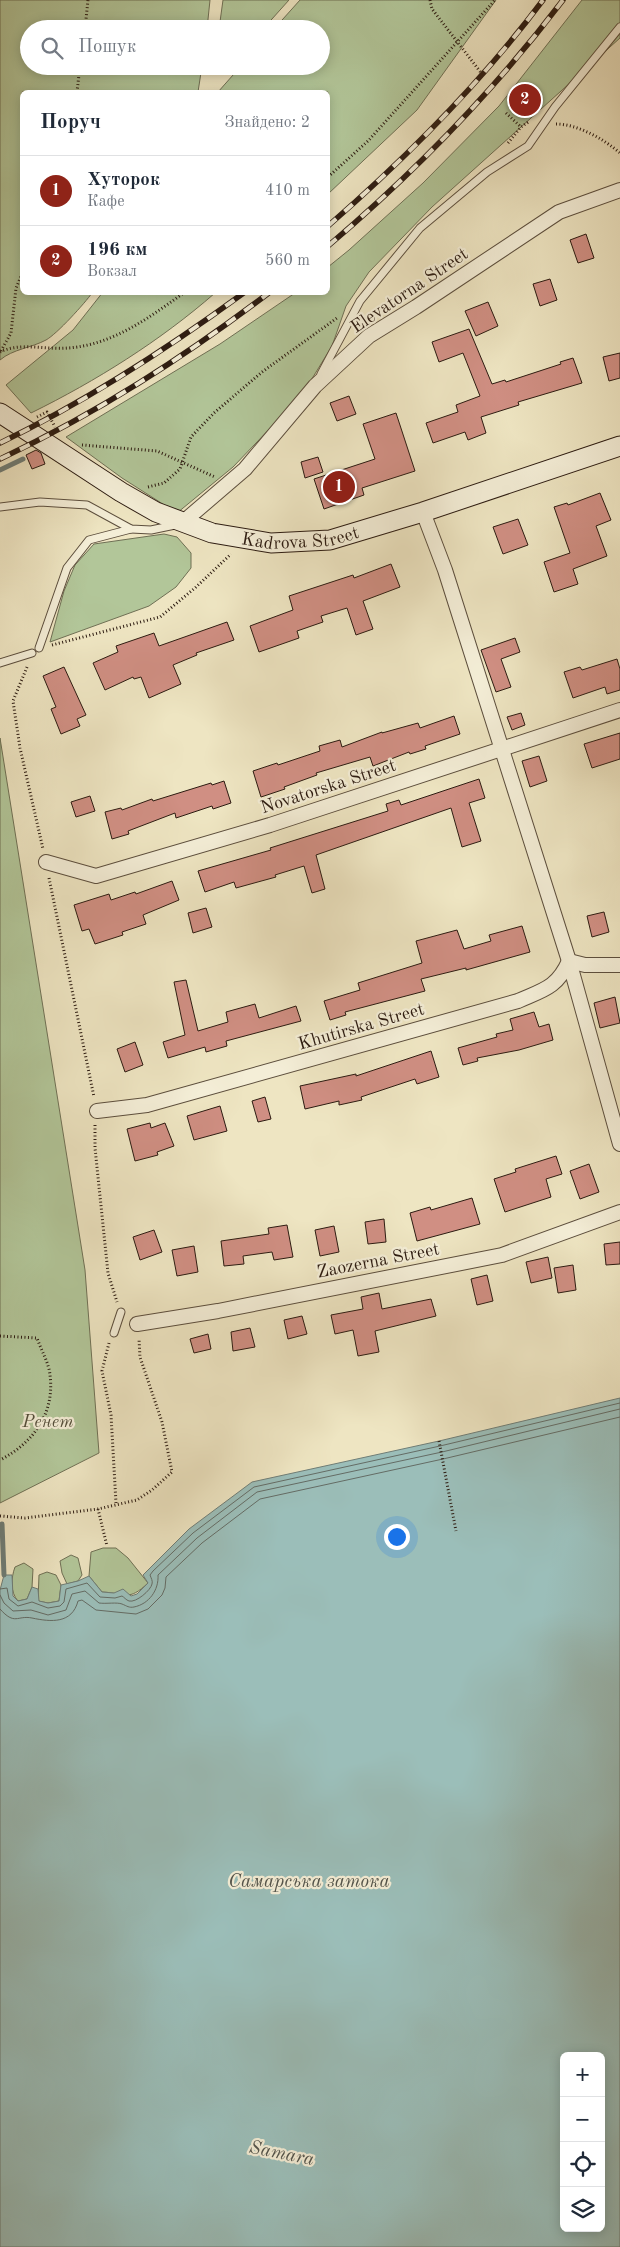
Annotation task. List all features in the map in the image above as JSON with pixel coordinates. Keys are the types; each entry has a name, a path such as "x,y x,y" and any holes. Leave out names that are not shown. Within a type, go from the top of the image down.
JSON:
{"street":[{"name":"Elevatorna Street","path":"182,523 245,469 315,386 369,336 559,212 620,190"},
{"name":"Kadrova Street","path":"0,412 121,492 156,512 212,533 272,544 330,540 423,512 620,446"},
{"path":"423,512 445,570 569,961 620,1144"},
{"name":"Novatorska Street","path":"46,862 96,876 270,826 620,710"},
{"path":"569,961 593,965 620,965"},
{"name":"Khutirska Street","path":"97,1111 147,1105 518,1001 552,986 562,976 569,961"},
{"name":"Zaozerna Street","path":"137,1324 218,1311 502,1254 620,1212"}],"lane":[{"path":"315,386 360,301 420,228 487,172 528,146 555,107 620,27"},
{"path":"0,507 40,502 87,506 131,529"},
{"path":"39,648 67,568 89,540 131,529 151,530 182,523"},
{"path":"0,663 32,653"},
{"path":"114,1333 121,1312"}],"path":[{"path":"86,20 88,0"},
{"path":"430,0 432,9 482,74"},
{"path":"330,175 368,141 495,0"},
{"path":"77,90 79,75"},
{"path":"504,149 521,127 555,107"},
{"path":"506,114 521,127"},
{"path":"543,124 563,124 583,131 620,153"},
{"path":"0,351 11,333 16,288 20,279"},
{"path":"0,351 20,347 70,348 118,335 141,323 181,295"},
{"path":"121,492 164,483 180,469 191,437 214,413 262,372 360,301"},
{"path":"34,418 47,412 57,431"},
{"path":"79,445 157,451 230,483"},
{"path":"39,648 160,617 196,588 246,540"},
{"path":"32,653 13,701 20,748 46,862 97,1111 95,1148 108,1273 121,1312"},
{"path":"0,1516 25,1518 98,1509 116,1503 136,1500 152,1490 172,1472 162,1422 140,1357 137,1324"},
{"path":"114,1333 107,1349 102,1371 111,1415 116,1503"},
{"path":"0,1336 37,1338 50,1374 50,1400 42,1423 27,1443 0,1460"},
{"path":"439,1441 456,1531"},
{"path":"98,1509 107,1546"}],"green space":[{"path":"0,0 210,0 208,20 20,20 20,75 201,75 198,90 20,90 20,295 90,295 51,337 11,353 0,360"},
{"path":"223,0 289,0 271,20 220,20"},
{"path":"300,0 496,0 417,110 330,192 330,90 220,90 233,75 330,75 330,20 282,20"},
{"path":"582,0 620,0 620,38 432,207 369,272 346,306 332,346 302,395 233,467 177,513 122,478 66,437 220,344 292,295 330,295 330,265 423,183 499,106"},
{"path":"101,295 213,295 172,328 127,359 79,388 31,413 6,385 73,330"},
{"path":"164,534 177,537 191,553 191,568 176,587 149,606 50,642 64,591 75,565 94,544"},
{"name":"Ренет","path":"0,738 85,1270 99,1453 0,1503"},
{"path":"103,1548 116,1548 128,1558 148,1583 136,1593 126,1595 102,1592 89,1576 91,1552"},
{"path":"71,1555 78,1558 82,1575 78,1581 67,1584 62,1573 60,1561"},
{"path":"24,1563 33,1569 32,1587 27,1599 18,1601 12,1589 13,1576 15,1567"},
{"path":"47,1572 56,1575 61,1585 59,1601 48,1603 38,1601 39,1575"}],"water":[{"name":"Самарська затока","path":"620,1398 620,2247 0,2247 0,1590 4,1575 12,1575 13,1596 18,1601 27,1599 32,1587 38,1589 39,1601 48,1603 59,1601 61,1585 89,1576 102,1592 114,1593 123,1589 131,1596 137,1594 148,1583 143,1575 189,1529 252,1482 439,1441"}],"building":[{"path":"586,234 594,258 578,263 570,240"},
{"path":"550,279 557,300 540,306 533,284"},
{"path":"488,302 498,326 476,336 465,311"},
{"path":"469,329 492,384 505,380 506,382 561,364 560,362 573,358 582,383 518,402 519,405 481,417 486,433 468,440 465,432 433,443 426,423 458,412 456,405 480,396 463,353 439,362 432,342"},
{"path":"620,353 620,378 609,381 603,357"},
{"path":"349,396 356,414 337,421 330,403"},
{"path":"396,413 415,471 362,488 364,495 324,509 314,479 375,459 363,424"},
{"path":"36,450 41,453 45,464 32,469 26,455"},
{"path":"318,457 323,472 305,478 301,462"},
{"path":"600,493 611,520 596,526 607,556 573,569 578,584 554,592 544,562 570,553 554,507 567,503 568,505"},
{"path":"518,519 528,545 503,554 493,527"},
{"path":"391,564 400,587 363,601 373,629 356,635 347,608 321,616 323,622 297,631 299,638 259,652 250,626 293,610 289,596 353,575 354,578"},
{"path":"227,622 234,640 196,653 197,655 173,665 181,684 149,698 141,677 134,679 133,677 105,690 93,663 118,652 116,646 154,633 159,646"},
{"path":"515,638 520,652 501,659 511,687 496,692 481,650"},
{"path":"617,659 620,669 620,690 607,694 605,687 573,698 564,672 580,667 582,670"},
{"path":"64,667 86,715 77,719 80,726 61,734 51,709 56,707 43,676"},
{"path":"521,713 525,725 512,730 507,717"},
{"path":"454,716 460,734 425,746 426,749 410,754 409,752 373,766 370,757 316,773 317,775 284,787 285,789 261,797 253,771 320,751 319,746 340,740 342,747 382,732 418,723 420,728"},
{"path":"620,733 620,759 592,768 584,744"},
{"path":"539,756 547,781 530,787 522,761"},
{"path":"479,779 485,798 469,803 481,841 462,847 451,808 316,855 325,889 312,893 304,866 275,875 276,877 236,888 234,882 205,892 198,871 271,850 270,848 388,811 386,804 399,800 401,805"},
{"path":"224,781 231,803 213,809 212,806 176,818 175,813 128,831 129,834 112,839 105,812 121,808 122,810 152,799 153,801 211,783 212,785"},
{"path":"90,796 95,811 76,817 71,802"},
{"path":"172,881 179,900 143,915 146,924 122,932 123,935 95,944 89,929 82,931 74,905 109,894 111,900 135,892 136,894"},
{"path":"206,908 212,927 193,933 188,913"},
{"path":"604,912 609,932 592,937 587,916"},
{"path":"522,926 530,952 466,970 466,968 421,979 425,991 345,1012 346,1015 330,1020 324,1001 360,990 358,983 422,963 416,941 457,930 464,949 491,941 489,935"},
{"path":"186,980 198,1031 228,1022 226,1012 255,1004 259,1018 296,1006 301,1021 226,1041 227,1046 206,1052 205,1047 168,1058 163,1042 185,1035 174,982"},
{"path":"615,997 620,1023 600,1028 594,1003"},
{"path":"534,1012 539,1027 549,1024 553,1040 519,1050 477,1058 478,1061 463,1065 458,1048 497,1037 496,1034 513,1030 510,1019"},
{"path":"135,1042 143,1065 125,1072 117,1049"},
{"path":"431,1051 439,1077 417,1084 415,1079 361,1097 362,1100 339,1105 339,1101 305,1109 300,1086 356,1074 356,1076"},
{"path":"265,1097 271,1119 258,1122 252,1101"},
{"path":"220,1106 227,1131 194,1140 187,1116"},
{"path":"150,1123 151,1128 165,1123 174,1146 157,1152 158,1155 135,1161 127,1129"},
{"path":"556,1156 562,1174 546,1179 551,1197 505,1212 494,1179 516,1172 515,1169"},
{"path":"589,1164 599,1192 580,1199 570,1171"},
{"path":"472,1198 480,1224 417,1241 410,1213 430,1207 431,1210"},
{"path":"384,1219 386,1242 368,1244 365,1222"},
{"path":"287,1225 293,1257 274,1260 272,1252 243,1256 244,1264 224,1266 221,1241 269,1234 268,1228"},
{"path":"334,1226 339,1252 320,1256 315,1230"},
{"path":"154,1230 162,1252 140,1260 133,1237"},
{"path":"620,1242 620,1264 606,1265 604,1244"},
{"path":"194,1246 198,1272 177,1276 172,1250"},
{"path":"548,1257 552,1278 531,1283 526,1262"},
{"path":"573,1265 576,1290 558,1293 554,1268"},
{"path":"487,1275 493,1301 477,1305 471,1279"},
{"path":"379,1293 382,1309 431,1299 436,1316 375,1331 379,1352 358,1356 353,1330 335,1334 331,1315 363,1309 361,1297"},
{"path":"302,1316 307,1334 288,1339 284,1320"},
{"path":"250,1328 255,1347 233,1351 231,1332"},
{"path":"208,1334 211,1349 194,1353 190,1339"}],"waterway":[{"path":"0,470 23,459"},
{"path":"2,1524 4,1575"}],"railway":[{"path":"330,224 386,174 442,119 494,61 543,0"},
{"path":"330,244 392,189 452,129 537,34 563,0"},
{"path":"0,443 64,410 126,373 241,295"},
{"path":"0,459 72,422 140,383 266,295"}],"place":[{"name":"196 км","path":"525,100"},
{"name":"Хуторок","path":"339,487"}],"water label":[{"name":"Samara","path":"282,2152"}]}
